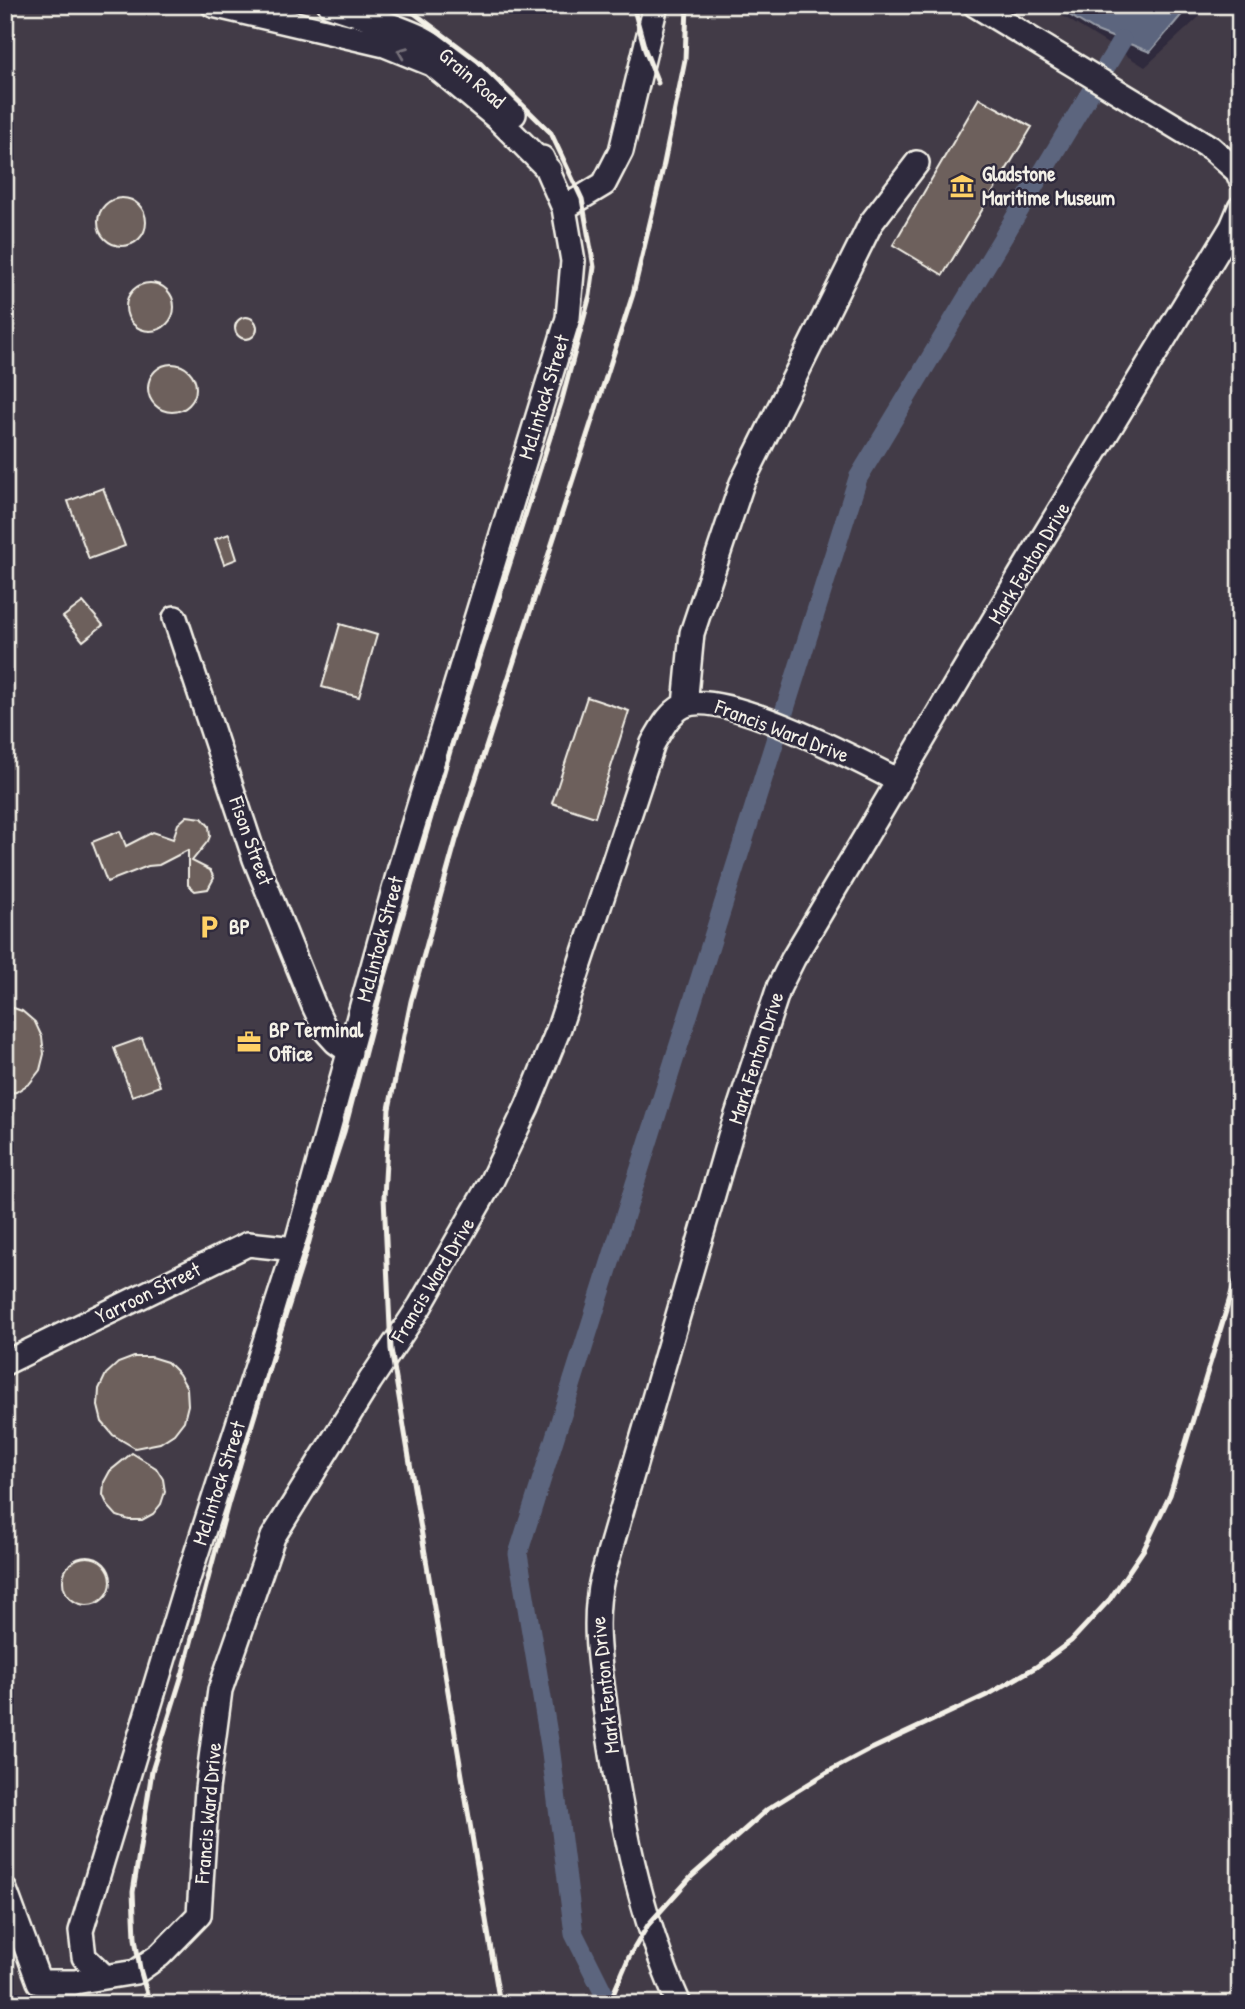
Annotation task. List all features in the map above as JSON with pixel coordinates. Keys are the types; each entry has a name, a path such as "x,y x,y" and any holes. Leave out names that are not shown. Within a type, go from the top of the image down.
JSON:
{"street":[{"path":"214,5 385,45 432,64 498,119 549,170"},
{"name":"Grain Road","path":"330,5 420,37 444,51 481,82 517,117 549,170 564,208"},
{"path":"564,208 604,184 621,151 656,5"},
{"path":"975,5 1211,148 1240,178"},
{"path":"685,705 692,633 742,484 871,223 918,163"},
{"name":"McLintock Street","path":"105,1977 85,1957 81,1931 186,1585 295,1249 400,868 568,318 573,261 564,208"},
{"name":"Mark Fenton Drive","path":"679,2004 648,1924 616,1781 598,1641 598,1596 730,1136 779,987 825,903 1232,227 1240,208"},
{"name":"Fison Street","path":"175,618 255,859 309,994 326,1031 350,1052"},
{"name":"Francis Ward Drive","path":"5,1890 39,1982 75,1982 136,1972 160,1955 199,1915 207,1789 220,1690 274,1537 370,1381 420,1306 491,1182 527,1107 559,1028 653,743 664,724 673,713 685,705 706,702 827,744 899,781"},
{"name":"Yarroon Street","path":"5,1363 248,1244 295,1249"}],"shaded area":[{"path":"5,5 1045,5 1145,67 1212,5 1240,5 1240,2004 5,2004"}],"water":[{"path":"1053,5 1190,5 1150,52 1094,30"}],"building":[{"name":"Gladstone Maritime Museum","path":"979,98 1032,127 943,275 893,245"},
{"path":"122,198 139,205 146,222 139,239 122,246 105,239 98,222 105,205"},
{"path":"150,283 167,290 174,307 167,324 150,331 133,324 126,307 133,290"},
{"path":"242,317 250,317 257,324 257,332 250,339 242,339 235,332 235,324"},
{"path":"172,364 189,371 196,388 189,405 172,412 155,405 148,388 155,371"},
{"path":"103,488 125,546 89,559 68,501"},
{"path":"229,534 237,559 224,564 215,539"},
{"path":"83,602 103,625 83,641 63,617"},
{"path":"340,624 377,635 359,697 322,687"},
{"path":"587,697 629,711 595,817 552,803"},
{"path":"187,816 202,818 209,826 208,841 192,861 210,870 214,878 208,889 195,891 188,885 188,850 159,865 148,866 107,882 92,842 120,831 126,846 153,832 173,839 178,824"},
{"path":"5,1005 22,1011 35,1022 42,1037 44,1054 40,1070 30,1083 16,1092 5,1094"},
{"path":"142,1038 160,1086 132,1096 114,1048"},
{"path":"134,1357 151,1357 167,1362 179,1374 187,1388 188,1405 184,1421 174,1434 160,1443 135,1448 113,1435 102,1422 98,1406 99,1389 106,1374 118,1363"},
{"path":"132,1453 156,1468 163,1479 165,1492 161,1504 153,1514 142,1520 117,1516 103,1495 104,1482 110,1471"},
{"path":"87,1557 104,1564 111,1581 104,1598 87,1605 70,1598 63,1581 70,1564"}],"waterway":[{"path":"609,2004 574,1934 550,1746 518,1554 858,478 1122,40"}],"railway":[{"path":"150,2004 135,1938 133,1892 152,1771 295,1281 344,1132 382,987 450,751 561,403 590,295 594,267 582,199 551,133 478,61 414,13 387,5"},
{"path":"633,5 645,50 658,83"},
{"path":"500,2004 391,1349 384,1197 389,1109 411,1001 456,840 633,294 685,60 687,5"},
{"path":"609,2004 629,1957 648,1925 692,1876 768,1809 867,1751 989,1694 1036,1667 1071,1641 1110,1599 1144,1549 1170,1495 1240,1265"},
{"path":"5,1985 14,2004"}],"place":[{"name":"Gladstone Maritime Museum","path":"962,186"},
{"name":"BP","path":"209,927"},
{"name":"BP Terminal Office","path":"249,1042"}]}
